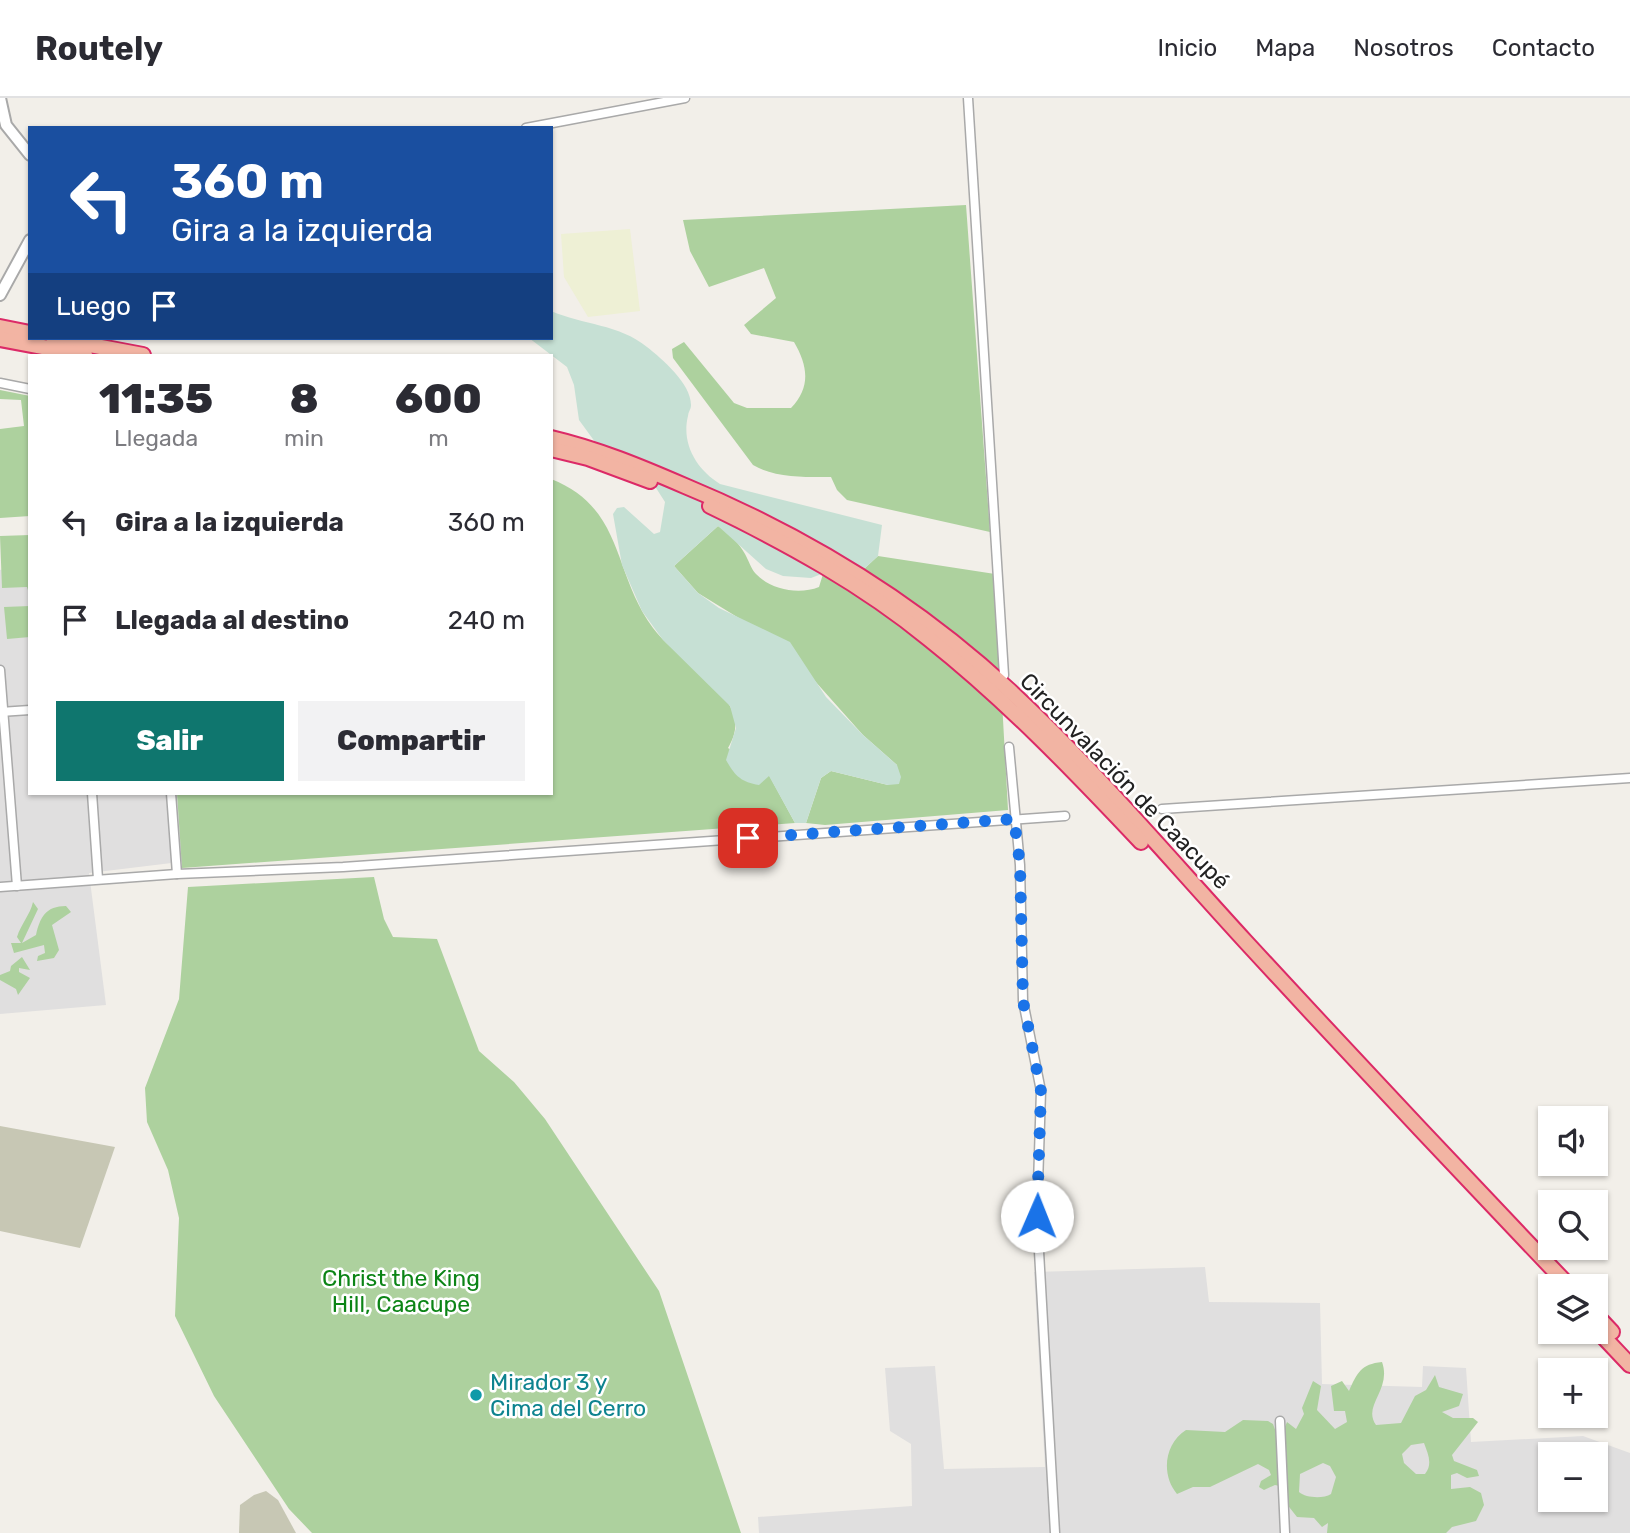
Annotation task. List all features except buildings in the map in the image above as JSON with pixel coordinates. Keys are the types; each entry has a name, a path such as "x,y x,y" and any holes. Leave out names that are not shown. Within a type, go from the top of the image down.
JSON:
{"highway":[{"path":"0,327 28,333"},
{"path":"0,339 80,354"},
{"path":"64,340 138,354"},
{"name":"Circunvalación de Caacupé","path":"553,439 631,463 734,507 796,538 841,564 928,624 987,671 1101,785 1558,1274"},
{"name":"Circunvalación de Caacupé","path":"553,449 588,458 648,480 748,524 869,595 928,637 992,691 1050,747 1545,1274"},
{"path":"1608,1328 1630,1351"},
{"path":"1608,1342 1630,1365"}],"street":[{"path":"0,98 6,125 28,152"},
{"path":"537,126 685,98"},
{"path":"968,98 1004,675"},
{"path":"0,295 28,244"},
{"path":"0,383 28,389"},
{"path":"0,670 17,886"},
{"path":"2,712 28,710"},
{"path":"1009,747 1020,864 1023,1001 1042,1099 1037,1216 1055,1533"},
{"path":"1162,809 1630,778"},
{"path":"92,795 98,879"},
{"path":"172,795 177,874"},
{"path":"0,887 177,874 356,866 1065,816"},
{"path":"1280,1421 1285,1533"}],"shaded area":[{"path":"630,229 640,311 588,317 564,277 561,234"},
{"path":"553,312 613,329 636,339 668,365 687,389 691,406 686,426 689,446 698,464 712,478 720,484 882,525 878,556 865,568 832,570 811,578 783,576 766,569 718,526 674,566 698,593 719,608 790,642 826,697 897,765 901,777 899,784 888,785 831,771 821,778 806,823 795,823 769,776 759,785 743,780 732,770 726,760 736,728 730,706 663,640 642,611 622,565 613,514 617,508 624,507 654,534 660,532 665,502 649,477 606,457 579,420 574,385 567,367 532,340 553,340"},
{"path":"28,563 28,795 182,795 188,861 89,873 106,1005 0,1014 0,570"},
{"path":"0,1126 115,1147 80,1248 0,1231"},
{"path":"1205,1267 1209,1302 1320,1303 1322,1384 1422,1387 1423,1366 1466,1368 1471,1442 1583,1436 1600,1442 1538,1442 1538,1512 1608,1512 1608,1445 1630,1453 1630,1533 759,1533 758,1517 912,1506 911,1444 890,1431 885,1368 935,1366 944,1469 1045,1467 1034,1272"},
{"path":"266,1491 278,1500 296,1533 239,1533 240,1505 254,1495"}],"green space":[{"path":"966,205 990,532 847,500 837,490 831,477 781,475 753,465 673,358 672,349 684,342 734,403 747,408 791,408 804,384 802,359 794,342 751,334 744,325 776,298 764,268 709,287 690,251 683,220"},
{"path":"0,390 28,396 28,516 0,518 0,429 24,426 21,400 0,399"},
{"path":"553,480 575,491 605,524 630,586 653,628 716,687 731,708 735,728 728,748 769,775 795,823 182,868 177,795 553,795"},
{"path":"718,526 740,546 756,574 769,584 786,590 803,591 819,587 823,574 832,570 865,568 878,556 995,574 1008,810 825,825 806,823 821,778 831,771 888,785 897,765 863,735 814,680 742,620 698,593 674,566"},
{"path":"28,535 28,590 27,587 2,588 0,536"},
{"path":"28,606 28,637 7,639 4,607"},
{"name":"Christ the King Hill, Caacupe","path":"374,877 384,919 393,937 437,939 479,1051 514,1082 545,1119 659,1291 741,1533 312,1533 289,1509 214,1396 175,1316 179,1218 168,1170 147,1122 145,1088 179,999 188,887"},
{"path":"33,902 38,909 22,943 36,935 42,918 49,910 66,906 71,912 52,925 59,950 54,958 37,961 38,956 45,953 44,945 14,953 11,943 21,943 17,937"},
{"path":"22,957 30,970 19,968 19,972 30,978 18,995 16,989 0,980 0,975 10,971 11,966"},
{"path":"1382,1362 1383,1381 1372,1411 1376,1425 1401,1423 1415,1396 1426,1390 1435,1375 1439,1387 1463,1394 1459,1406 1442,1412 1453,1418 1473,1418 1478,1422 1452,1455 1454,1461 1477,1470 1479,1476 1467,1478 1457,1473 1451,1475 1451,1489 1470,1487 1481,1493 1484,1505 1476,1521 1452,1527 1446,1533 1327,1533 1328,1523 1322,1527 1314,1518 1297,1517 1282,1498 1284,1487 1275,1485 1264,1490 1259,1487 1261,1481 1271,1475 1269,1470 1258,1464 1210,1487 1193,1487 1177,1494 1172,1486 1167,1469 1169,1451 1186,1430 1225,1432 1243,1420 1268,1421 1273,1424 1283,1452 1286,1441 1280,1439 1287,1422 1296,1429 1304,1414 1302,1408 1313,1381 1321,1386 1317,1410 1335,1429 1347,1422 1345,1411 1334,1411 1331,1386 1342,1381 1349,1391 1364,1367","holes":["1424,1443 1429,1466 1425,1474 1416,1474 1404,1463 1402,1454 1411,1445","1323,1463 1330,1466 1336,1477 1331,1494 1315,1497 1299,1492 1300,1474"]}],"place":[{"name":"Mirador 3 y Cima del Cerro","path":"476,1395"}],"route":[{"path":"748,838 1014,819 1020,864 1023,1001 1037,1061 1042,1107 1038,1134 1037,1216"}]}
